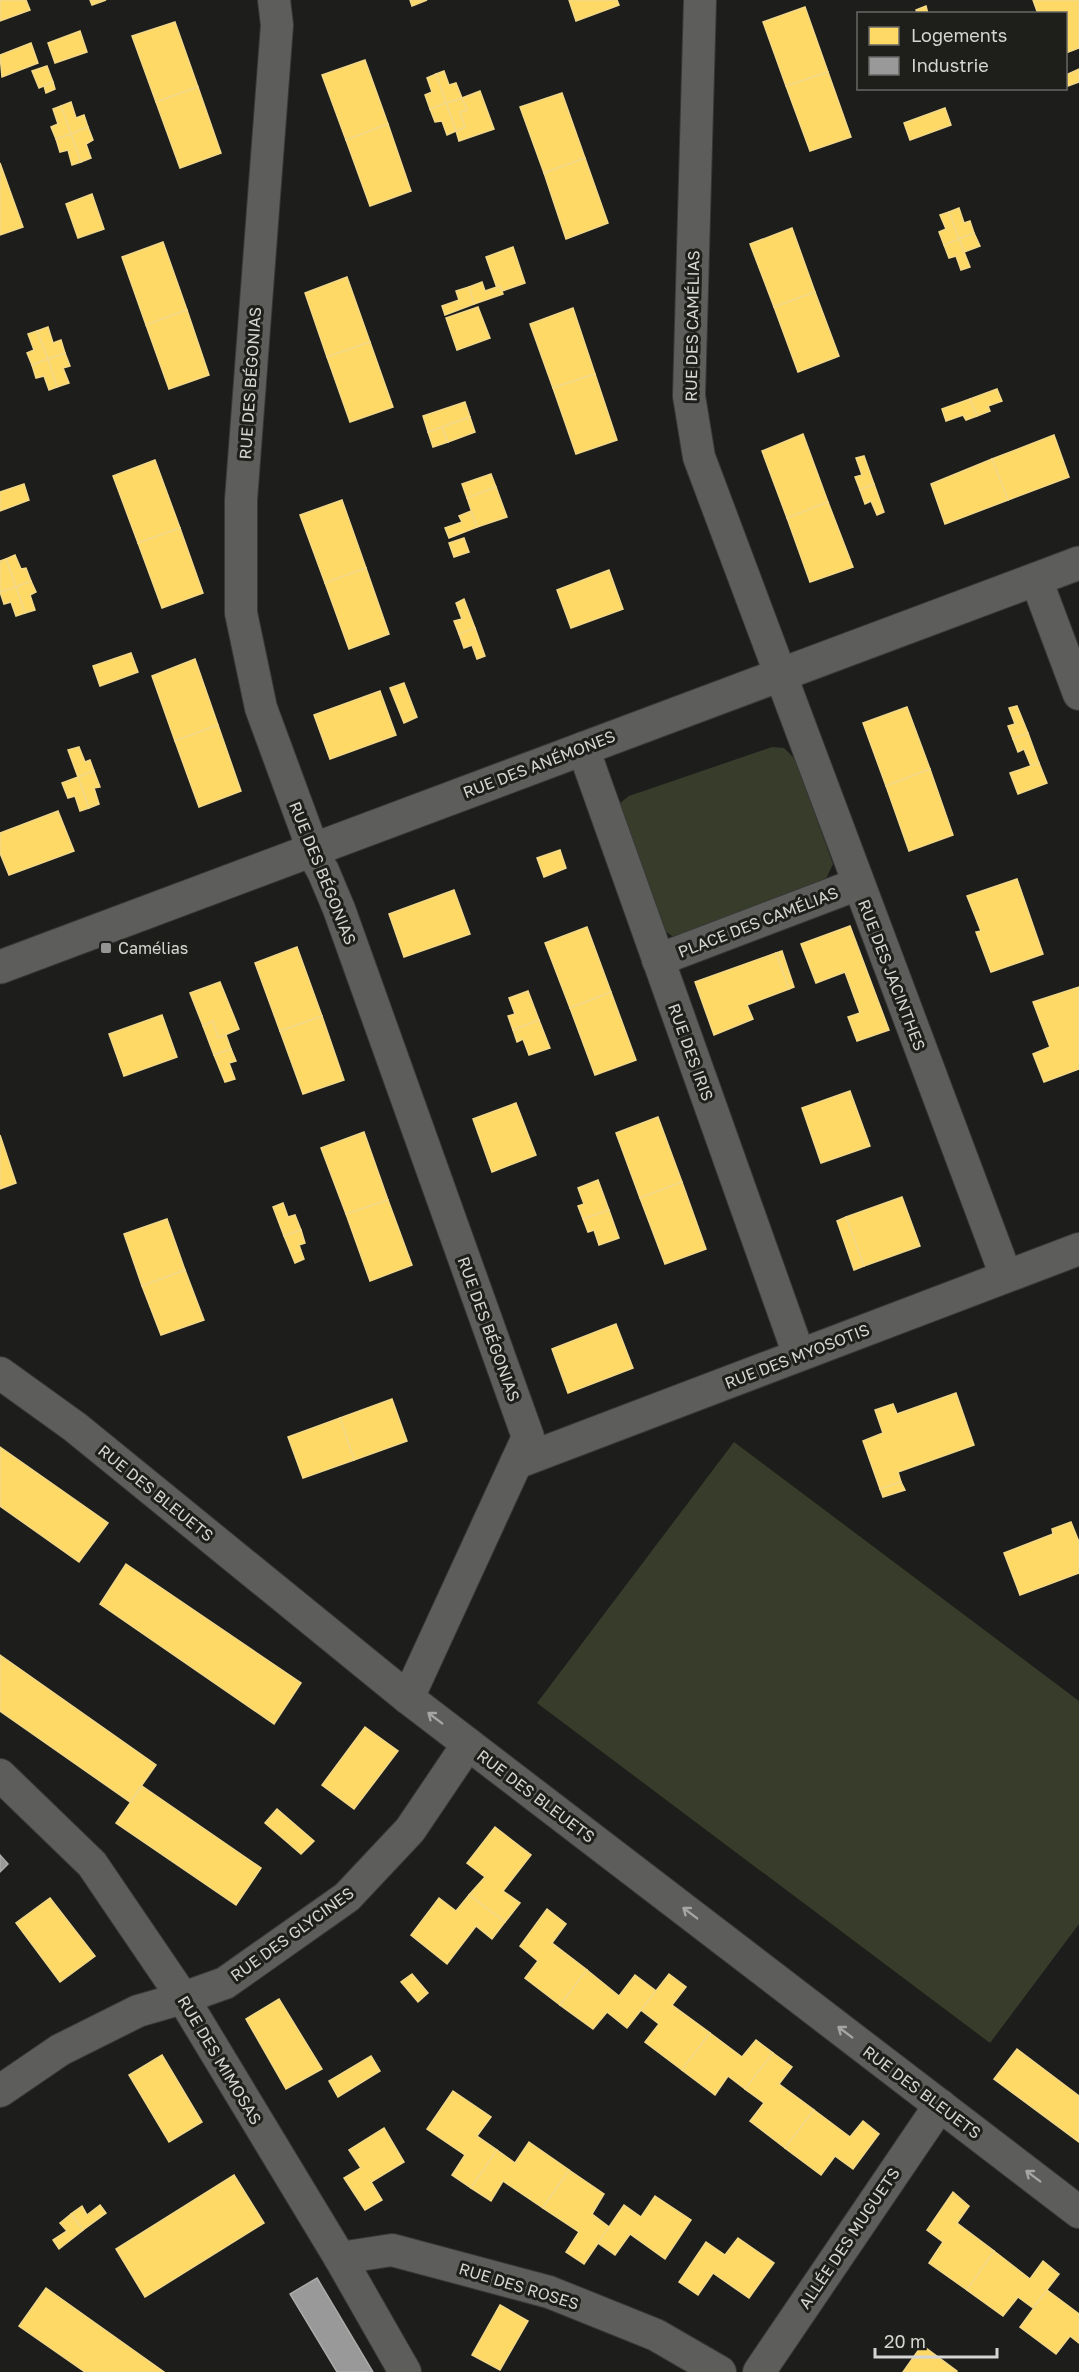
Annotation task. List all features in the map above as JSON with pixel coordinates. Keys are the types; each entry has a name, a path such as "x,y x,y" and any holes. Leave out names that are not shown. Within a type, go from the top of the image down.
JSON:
{"street":[{"name":"RUE DES BÉGONIAS","path":"274,0 277,26 241,500 241,613 261,708 307,833 311,850 323,871 339,909 528,1437 408,1698"},
{"name":"RUE DES CAMÉLIAS","path":"700,0 689,396 699,457 779,674"},
{"name":"RUE DES ANÉMONES","path":"0,967 1079,563"},
{"path":"1036,579 1079,694"},
{"name":"RUE DES JACINTHES","path":"779,674 1006,1276"},
{"name":"RUE DES IRIS","path":"583,748 799,1355"},
{"name":"PLACE DES CAMÉLIAS","path":"658,960 858,884"},
{"name":"RUE DES MYOSOTIS","path":"516,1463 1079,1249"},
{"name":"RUE DES BLEUETS","path":"0,1373 75,1427 408,1698 1079,2212"},
{"name":"RUE DES GLYCINES","path":"0,2091 60,2050 138,2011 225,1983 347,1897 410,1830 468,1744"},
{"name":"RUE DES MIMOSAS","path":"0,1775 92,1864 183,1998 340,2258 405,2372"},
{"name":"ALLÉE DES MUGUETS","path":"759,2372 940,2105"},
{"name":"RUE DES ROSES","path":"340,2258 392,2250 549,2292 656,2336 720,2372"}],"green space":[{"path":"772,747 784,748 795,759 833,864 824,883 682,936 672,936 662,929 620,816 620,803 629,796"},
{"path":"734,1442 1079,1701 1079,1924 990,2043 537,1703"}],"building: Logements":[{"path":"0,0 26,0 30,10 0,21"},
{"path":"90,0 106,0 92,5"},
{"path":"410,0 427,0 412,6"},
{"path":"569,0 617,0 619,5 576,21"},
{"path":"1033,0 1079,0 1079,48 1067,53 1067,12 1037,12"},
{"path":"926,6 928,12 916,12 916,10"},
{"path":"805,7 828,72 786,86 763,22"},
{"path":"175,22 198,87 156,102 132,36"},
{"path":"80,31 87,52 55,63 48,43"},
{"path":"31,43 38,63 2,77 0,55"},
{"path":"365,60 388,124 346,140 322,75"},
{"path":"47,66 53,82 39,88 32,71"},
{"path":"1079,69 1079,82 1068,86 1067,75"},
{"path":"444,71 449,85 456,83 462,98 446,103 436,74"},
{"path":"828,72 851,137 810,151 786,86"},
{"path":"436,74 446,103 430,109 425,95 432,92 427,78"},
{"path":"53,82 55,89 46,93 44,86"},
{"path":"198,87 221,153 180,168 156,102"},
{"path":"480,91 494,129 459,141 456,131 465,127 460,112 467,110 462,98"},
{"path":"562,93 585,158 544,173 520,107"},
{"path":"462,98 467,110 460,112 465,127 456,131 446,103"},
{"path":"71,102 76,118 84,115 88,127 71,134 61,106"},
{"path":"446,103 456,131 447,135 442,121 435,122 430,109"},
{"path":"61,106 71,134 56,139 51,127 58,124 53,109"},
{"path":"945,108 951,125 910,140 904,123"},
{"path":"388,124 411,191 370,206 346,140"},
{"path":"88,127 93,140 86,144 91,158 81,162 71,134"},
{"path":"71,134 81,162 72,165 68,150 60,152 56,139"},
{"path":"585,158 608,223 566,239 544,173"},
{"path":"0,163 23,227 0,235"},
{"path":"92,194 104,229 78,238 66,204"},
{"path":"959,208 964,223 970,221 974,233 959,239 949,212"},
{"path":"949,212 959,239 944,245 939,232 946,229 940,215"},
{"path":"792,228 815,292 774,307 750,244"},
{"path":"974,233 980,246 964,252 959,239"},
{"path":"959,239 970,267 961,270 956,256 949,258 944,245"},
{"path":"163,242 187,310 146,325 122,257"},
{"path":"513,247 525,283 502,291 500,286 497,288 486,257"},
{"path":"347,277 370,342 327,357 305,293"},
{"path":"482,282 485,291 500,286 503,294 474,304 469,287"},
{"path":"469,287 474,304 445,315 442,306 459,300 456,291"},
{"path":"815,292 839,356 798,372 774,307"},
{"path":"478,307 490,338 457,350 446,318"},
{"path":"573,308 595,374 553,388 530,324"},
{"path":"187,310 209,375 169,389 146,325"},
{"path":"48,327 53,343 61,340 65,353 48,359 37,331"},
{"path":"37,331 48,359 32,365 27,353 34,350 28,334"},
{"path":"370,342 393,407 350,422 327,357"},
{"path":"65,353 70,366 63,368 69,383 57,387 48,359"},
{"path":"48,359 57,387 49,390 44,376 36,378 32,365"},
{"path":"595,374 617,440 576,454 553,388"},
{"path":"997,389 1002,401 988,406 990,411 977,416 970,399"},
{"path":"970,399 977,416 966,420 963,415 946,421 942,409"},
{"path":"465,402 470,417 428,432 423,416"},
{"path":"470,417 475,432 448,442 442,427"},
{"path":"442,427 448,442 433,447 428,432"},
{"path":"803,434 828,502 787,518 762,451"},
{"path":"1054,435 1069,477 1008,500 992,459"},
{"path":"864,456 874,484 860,490 855,477 862,475 856,458"},
{"path":"992,459 1008,500 945,524 931,484"},
{"path":"155,460 180,528 138,543 113,476"},
{"path":"491,474 496,487 467,498 462,484"},
{"path":"24,484 29,500 0,511 0,492"},
{"path":"874,484 884,512 877,515 871,501 865,504 860,490"},
{"path":"496,487 507,517 477,527 467,498"},
{"path":"342,500 366,568 325,583 300,515"},
{"path":"828,502 853,567 810,582 787,518"},
{"path":"471,511 477,527 449,538 445,528 462,522 459,516"},
{"path":"180,528 203,593 162,608 138,543"},
{"path":"464,538 469,552 454,557 449,543"},
{"path":"15,555 21,569 26,568 31,581 16,587 6,559"},
{"path":"6,559 16,587 0,592 0,561"},
{"path":"366,568 389,634 349,649 325,583"},
{"path":"609,570 623,609 571,628 557,590"},
{"path":"31,581 36,592 30,595 35,610 25,613 16,587"},
{"path":"16,587 25,613 16,616 11,602 4,604 0,592"},
{"path":"464,599 475,628 459,634 454,621 462,619 456,603"},
{"path":"475,628 485,656 477,659 472,645 464,648 459,634"},
{"path":"131,653 138,672 100,686 93,666"},
{"path":"195,659 218,725 175,741 152,676"},
{"path":"404,683 417,717 404,723 390,688"},
{"path":"380,691 396,735 330,759 314,715"},
{"path":"1017,706 1028,733 1013,739 1008,726 1015,724 1009,708"},
{"path":"907,707 930,769 886,786 863,723"},
{"path":"218,725 241,791 199,807 175,741"},
{"path":"1028,733 1039,763 1031,766 1024,749 1018,752 1013,739"},
{"path":"79,747 85,762 90,760 94,771 78,777 68,750"},
{"path":"1039,763 1047,783 1018,794 1010,773"},
{"path":"930,769 953,835 909,851 886,786"},
{"path":"94,771 100,787 94,788 99,804 89,808 78,777"},
{"path":"78,777 89,808 80,811 75,796 68,798 62,783"},
{"path":"58,811 74,851 9,875 0,853 0,833"},
{"path":"560,850 566,868 544,877 537,858"},
{"path":"1017,879 1043,954 991,972 976,932 981,931 967,896"},
{"path":"454,890 470,934 404,957 389,914"},
{"path":"850,926 889,1030 857,1041 848,1017 860,1013 845,972 816,983 801,944"},
{"path":"587,927 611,992 570,1008 545,943"},
{"path":"297,947 322,1016 280,1031 255,963"},
{"path":"782,951 794,987 789,989 776,953"},
{"path":"776,953 789,989 747,1005 753,1019 714,1035 695,982"},
{"path":"220,982 239,1029 218,1038 213,1021 203,1026 190,993"},
{"path":"1079,987 1079,1069 1044,1082 1033,1054 1050,1047 1033,1002"},
{"path":"528,991 539,1020 513,1030 508,1016 515,1014 509,998"},
{"path":"611,992 636,1060 595,1075 570,1008"},
{"path":"162,1015 177,1057 124,1076 109,1034"},
{"path":"322,1016 344,1080 303,1094 280,1031"},
{"path":"539,1020 550,1048 529,1055 523,1039 517,1042 513,1030"},
{"path":"213,1021 218,1038 226,1035 231,1049 214,1055 203,1026"},
{"path":"231,1049 236,1061 229,1063 235,1079 225,1082 214,1055"},
{"path":"850,1091 870,1146 821,1163 802,1108"},
{"path":"516,1103 536,1155 492,1172 473,1119"},
{"path":"658,1117 682,1182 640,1198 616,1133"},
{"path":"364,1132 388,1200 346,1214 321,1148"},
{"path":"0,1135 16,1183 0,1189"},
{"path":"598,1180 609,1210 583,1219 578,1206 584,1204 578,1188"},
{"path":"682,1182 706,1249 665,1264 640,1198"},
{"path":"902,1197 920,1246 864,1266 846,1217"},
{"path":"388,1200 412,1265 370,1281 346,1214"},
{"path":"283,1203 288,1217 295,1215 301,1230 284,1236 273,1207"},
{"path":"609,1210 619,1238 599,1245 594,1230 588,1232 583,1219"},
{"path":"846,1217 864,1266 854,1270 837,1221"},
{"path":"167,1219 185,1270 142,1286 124,1234"},
{"path":"301,1230 305,1243 299,1245 304,1259 295,1263 284,1236"},
{"path":"185,1270 204,1320 161,1335 142,1286"},
{"path":"616,1324 633,1368 568,1393 552,1349"},
{"path":"956,1393 974,1445 898,1472 901,1482 880,1489 863,1441 883,1433 875,1410 893,1404 897,1414"},
{"path":"392,1399 407,1441 354,1460 340,1418"},
{"path":"340,1418 354,1460 303,1478 288,1437"},
{"path":"0,1447 108,1523 79,1562 0,1506"},
{"path":"901,1482 905,1490 883,1497 880,1489"},
{"path":"1071,1522 1079,1542 1079,1573 1020,1595 1004,1553 1053,1534 1052,1529"},
{"path":"126,1564 301,1683 274,1724 100,1604"},
{"path":"0,1655 156,1765 130,1802 0,1711"},
{"path":"365,1727 398,1751 354,1809 322,1785"},
{"path":"142,1786 261,1868 236,1905 116,1823"},
{"path":"277,1809 314,1841 301,1854 265,1823"},
{"path":"495,1827 531,1855 503,1891 520,1903 505,1922 469,1895 485,1877 467,1863"},
{"path":"469,1895 505,1922 492,1939 476,1926 447,1964 411,1935 439,1898 456,1911"},
{"path":"50,1898 95,1956 60,1982 16,1923"},
{"path":"547,1909 566,1924 552,1943 587,1970 560,2005 525,1978 538,1961 520,1946"},
{"path":"587,1970 619,1996 635,1975 656,1991 627,2028 607,2012 593,2029 560,2005"},
{"path":"412,1974 428,1993 418,2002 401,1982"},
{"path":"669,1974 686,1987 672,2005 710,2033 682,2070 645,2042 659,2024 641,2010"},
{"path":"279,1999 322,2069 286,2089 246,2019"},
{"path":"710,2033 742,2057 756,2040 773,2053 745,2089 728,2076 715,2095 682,2070"},
{"path":"1017,2049 1079,2096 1079,2142 994,2079"},
{"path":"773,2053 792,2067 779,2084 814,2110 785,2148 750,2121 764,2103 745,2089"},
{"path":"162,2055 202,2122 169,2142 129,2075"},
{"path":"371,2056 380,2071 338,2097 329,2081"},
{"path":"453,2091 491,2117 477,2136 497,2150 471,2188 452,2175 465,2155 427,2129"},
{"path":"814,2110 850,2137 863,2121 879,2134 853,2169 835,2156 821,2175 785,2148"},
{"path":"384,2128 404,2162 371,2182 382,2200 365,2210 344,2178 361,2168 349,2150"},
{"path":"529,2142 569,2170 543,2208 503,2181 491,2201 471,2188 497,2150 515,2163"},
{"path":"569,2170 604,2194 592,2214 609,2227 584,2264 566,2252 579,2232 543,2208"},
{"path":"234,2175 264,2223 145,2297 116,2249"},
{"path":"953,2192 969,2206 957,2223 994,2251 967,2290 929,2263 943,2242 927,2230"},
{"path":"655,2196 691,2220 665,2259 630,2234 615,2255 598,2243 624,2205 641,2217"},
{"path":"100,2205 106,2213 83,2230 71,2214 82,2206 87,2215"},
{"path":"71,2214 83,2230 59,2249 53,2240 67,2231 60,2223"},
{"path":"738,2238 774,2263 749,2298 713,2273 698,2295 679,2282 706,2242 725,2255"},
{"path":"994,2251 1030,2279 1043,2261 1059,2274 1033,2308 1018,2297 1003,2316 967,2290"},
{"path":"46,2288 164,2372 85,2372 19,2326"},
{"path":"1047,2290 1079,2314 1079,2343 1070,2336 1056,2354 1020,2327"},
{"path":"500,2305 528,2321 500,2370 472,2355"},
{"path":"922,2345 957,2371 903,2372"}],"building: Industrie":[{"path":"0,1855 8,1864 0,1872"},
{"path":"317,2278 373,2372 337,2372 290,2294"}],"place":[{"name":"Camélias","path":"106,948"}]}
